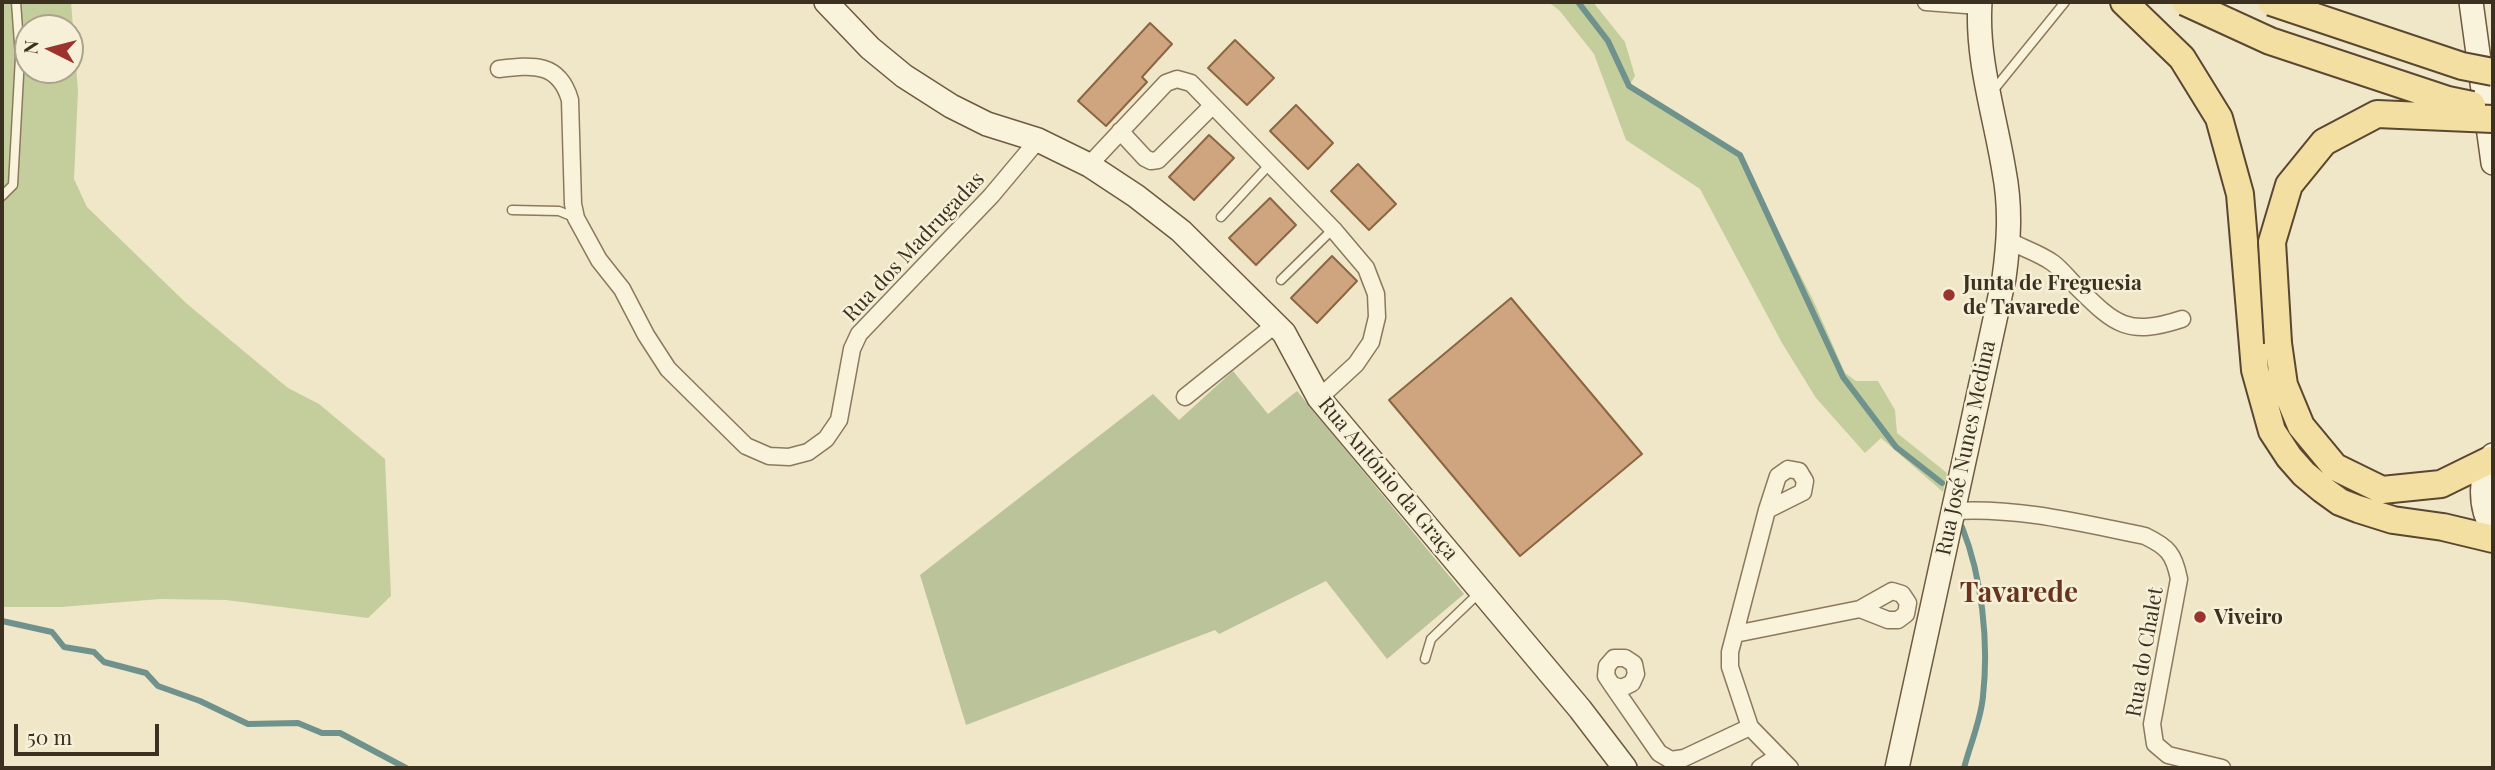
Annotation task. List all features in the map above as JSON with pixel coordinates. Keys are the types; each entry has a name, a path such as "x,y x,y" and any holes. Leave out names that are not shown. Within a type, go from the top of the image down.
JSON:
{"main road":[{"path":"2124,2 2182,58 2219,118 2240,194 2252,345 2260,390 2272,431 2290,457 2322,489 2340,502 2393,520 2443,527 2493,539"},
{"path":"2185,2 2270,41 2448,100 2493,109"},
{"path":"2271,2 2462,66 2493,72"},
{"path":"2492,457 2441,484 2382,490 2335,467 2301,426 2284,385 2278,343 2272,242 2288,185 2323,142 2377,114 2493,119"}],"street":[{"name":"Rua António da Graça","path":"825,2 904,76 951,106 987,124 1038,140 1089,165 1136,196 1181,231 1284,333 1319,398 1580,709 1625,768"},
{"path":"1926,2 1980,4"},
{"path":"2471,2 2493,163"},
{"name":"Rua José Nunes Medina","path":"1896,768 2004,278 2009,241 2005,173 1981,47 1980,4"},
{"name":"Rua dos Madrugadas","path":"499,69 542,69 557,74 565,85 570,100 573,204 576,218 599,260 622,289 646,335 668,369 746,446 769,456 789,457 808,452 826,439 839,420 852,349 859,334 991,196 1038,140"},
{"path":"1089,165 1166,83 1177,79 1191,83 1333,229 1366,268 1376,294 1377,317 1370,342 1356,364 1319,398"},
{"path":"1121,131 1144,158 1158,160 1212,106"},
{"path":"2009,241 2053,263 2102,312 2119,323 2138,328 2159,327 2182,319"},
{"path":"1185,397 1276,324"},
{"path":"2492,457 2483,480 2483,502 2493,529"},
{"name":"Rua do Chalet","path":"1953,511 1986,509 2023,512 2145,537 2162,544 2175,559 2179,579 2152,724 2155,744 2168,755 2222,768"},
{"path":"1767,510 1730,652 1730,667 1750,727 1790,768"},
{"path":"1735,634 1860,609"},
{"path":"1612,685 1659,753 1671,760 1684,758 1750,727"},
{"path":"1760,768 1777,757"}],"lane":[{"path":"2,196 13,185 20,57 16,2"},
{"path":"1989,96 2066,2"},
{"path":"1221,217 1270,164"},
{"path":"512,210 559,211 576,218"},
{"path":"1281,280 1333,229"},
{"path":"1425,659 1431,639 1481,591"}],"green space":[{"path":"2,2 71,2 72,14 14,14 14,84 77,84 74,179 87,207 186,303 288,388 319,404 385,459 391,596 368,618 226,600 160,599 61,607 2,607"},
{"path":"1548,2 1593,2 1625,42 1635,76 1629,86 1740,155 1814,302 1845,373 1856,381 1878,381 1895,410 1897,433 1947,473 1943,492 1881,438 1865,453 1816,398 1782,343 1700,189 1626,140 1594,54 1559,10"},
{"path":"1233,371 1268,414 1297,391 1464,594 1387,659 1326,581 1219,634 1215,630 966,725 920,575 1153,394 1179,420"}],"building":[{"path":"1150,23 1172,44 1142,77 1147,82 1106,126 1078,101"},
{"path":"1235,40 1274,78 1247,105 1208,68"},
{"path":"1296,105 1333,143 1308,169 1270,131"},
{"path":"1209,135 1234,158 1194,200 1169,177"},
{"path":"1358,164 1396,204 1369,230 1331,191"},
{"path":"1270,198 1296,225 1256,265 1229,238"},
{"path":"1332,256 1357,281 1317,323 1291,298"},
{"path":"1511,298 1642,454 1520,556 1389,400"}],"waterway":[{"path":"1578,2 1608,41 1629,86 1740,155 1843,377 1896,447 1942,483"},
{"path":"1962,527 1979,588 1985,654 1982,705 1964,768"},
{"path":"2,621 52,632 64,647 94,652 104,662 146,673 158,686 200,701 248,724 298,723 322,733 340,733 406,768"}],"place":[{"name":"Junta de Freguesia de Tavarede","path":"1949,295"},
{"name":"Viveiro","path":"2200,617"}],"district":[{"name":"Tavarede","path":"2019,593"}]}
